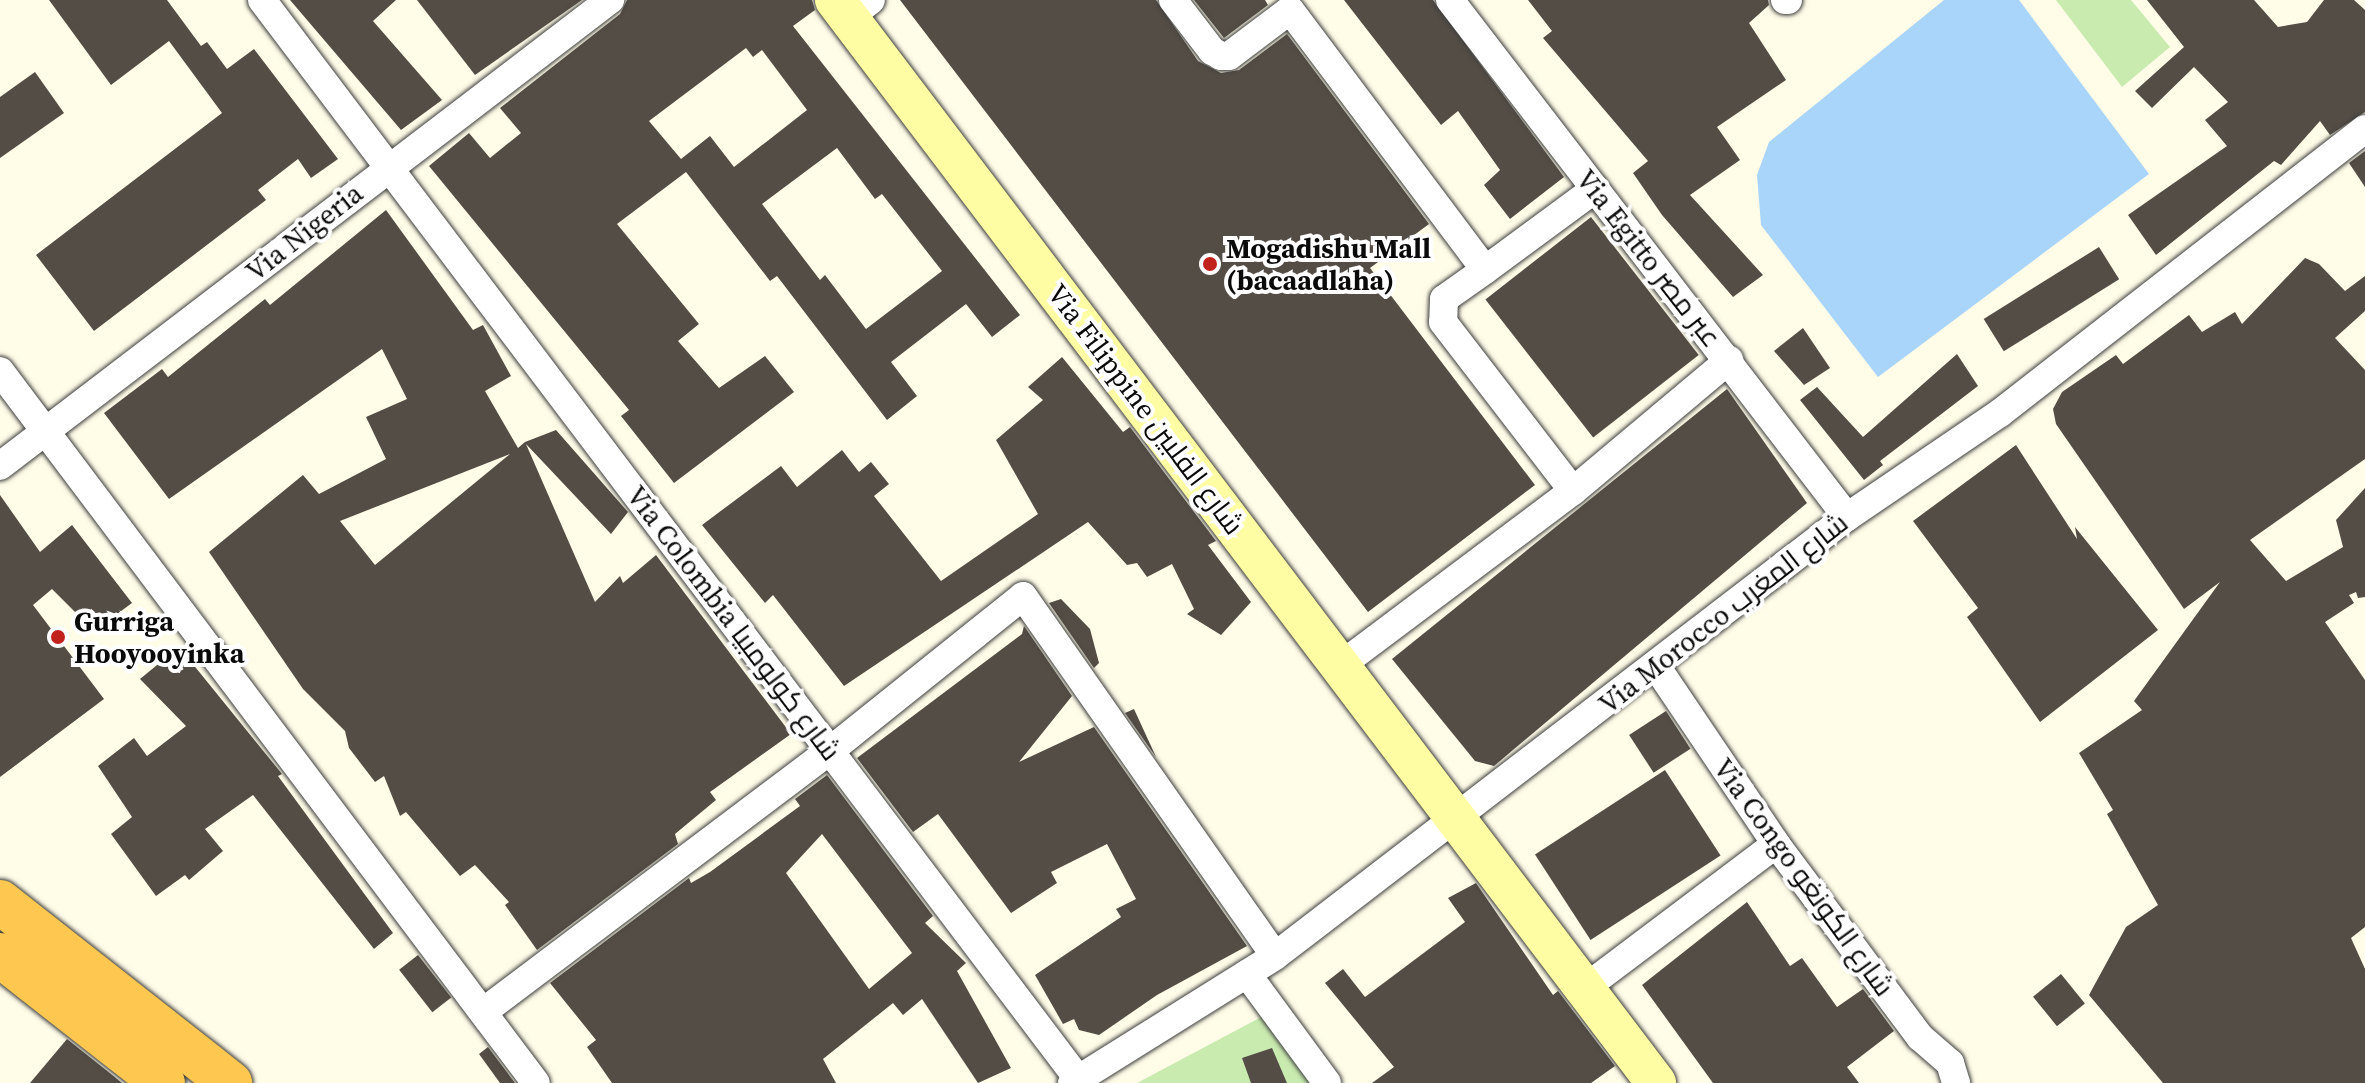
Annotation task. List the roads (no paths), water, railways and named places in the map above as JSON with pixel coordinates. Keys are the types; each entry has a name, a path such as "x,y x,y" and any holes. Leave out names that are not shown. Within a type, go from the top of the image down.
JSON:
{"highway":[{"path":"0,902 230,1083"},
{"path":"0,955 163,1083"}],"main road":[{"name":"Via Filippine شارع الفلبين","path":"851,6 1457,817"},
{"path":"1457,817 1656,1083"}],"street":[{"name":"Via Colombia شارع كولومبيا","path":"262,0 831,750 1075,1081"},
{"name":"Via Nigeria","path":"0,466 610,0"},
{"path":"1173,0 1212,51 1221,56 1229,56 1296,5 1485,270"},
{"name":"Via Egitto عبر مصر","path":"1450,0 1847,517"},
{"name":"Via Morocco شارع المغرب","path":"1075,1081 1275,956 1847,517 2000,413 2365,129"},
{"path":"1573,491 1443,322 1444,299 1595,189"},
{"path":"1341,665 1573,491 1729,360"},
{"path":"0,371 536,1083"},
{"path":"483,1012 831,750 1023,596 1275,956"},
{"name":"Via Congo شارع الكونغو","path":"1656,666 1776,844 1920,1037 1950,1063 1956,1083"},
{"path":"1585,988 1776,844"},
{"path":"1247,974 1327,1083"}],"water":[{"path":"1944,0 2019,0 2149,174 1878,377 1761,225 1757,175 1769,142"}],"place":[{"name":"Mogadishu Mall (bacaadlaha)","path":"1210,264"},
{"name":"Gurriga Hooyooyinka","path":"58,637"}]}
